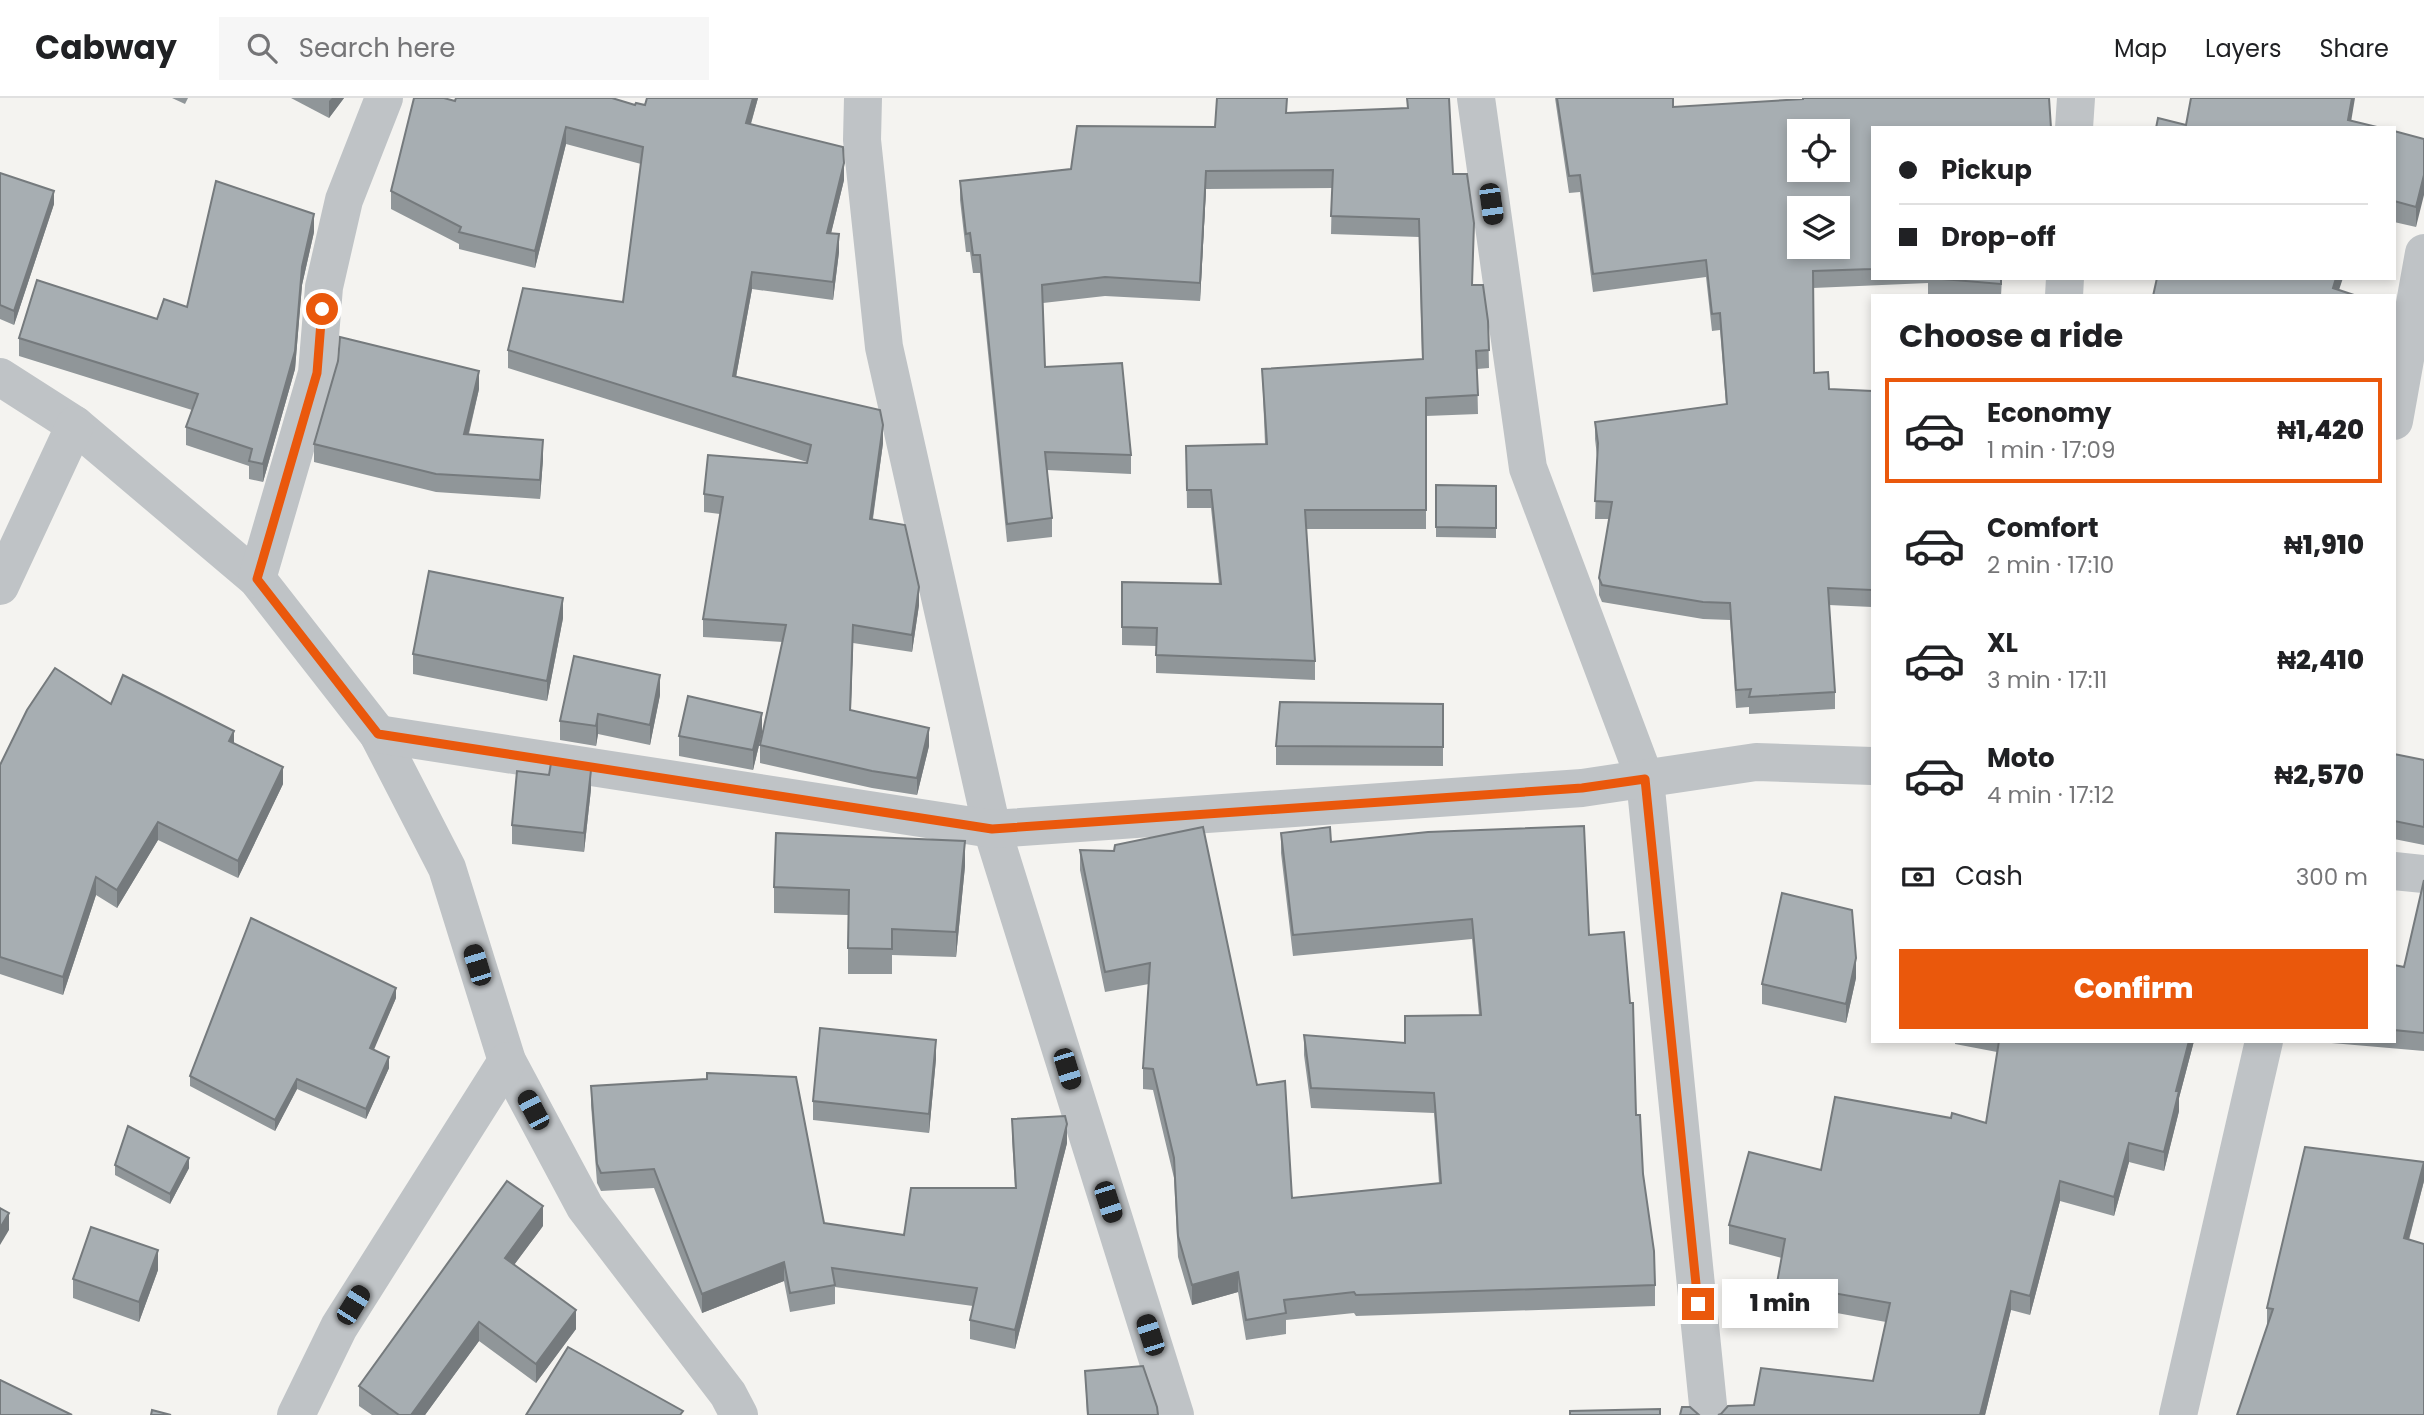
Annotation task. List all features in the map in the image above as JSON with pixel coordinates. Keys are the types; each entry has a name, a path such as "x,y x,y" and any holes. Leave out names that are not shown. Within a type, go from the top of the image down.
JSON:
{"street":[{"path":"257,579 317,373 324,287 344,200 384,98"},
{"path":"863,98 862,140 884,347 992,829 1175,1415"},
{"path":"1476,98 1528,468 1645,779 1709,1415"},
{"path":"2074,126 2076,98"},
{"path":"2396,410 2424,253"},
{"path":"0,377 75,425 257,579 378,734 447,868 507,1061 585,1207 727,1408"},
{"path":"0,586 75,425"},
{"path":"378,734 992,829 1582,788 1756,762 1871,766"},
{"path":"2396,871 2424,874"},
{"path":"2178,1415 2264,1043"},
{"path":"296,1415 339,1327 507,1061"}],"building":[{"path":"414,98 444,98 455,101 456,98 612,98 645,105 647,98 753,98 746,123 843,147 844,163 827,233 839,234 833,282 752,272 733,376 880,410 883,425 870,519 905,525 919,587 912,635 853,625 850,710 929,728 917,778 872,771 760,745 786,625 703,619 723,497 704,494 708,455 807,463 811,445 508,350 523,288 623,302 643,147 566,127 535,251 459,232 461,227 391,191"},
{"path":"1217,98 1287,98 1286,113 1408,108 1407,98 1449,98 1453,174 1467,174 1474,223 1472,285 1483,285 1488,321 1489,350 1476,351 1478,395 1426,398 1426,510 1305,510 1315,661 1156,655 1157,628 1122,627 1122,582 1221,584 1211,490 1187,490 1186,446 1267,444 1262,369 1423,359 1419,219 1331,216 1333,170 1206,171 1200,283 1105,277 1042,285 1045,367 1122,363 1131,455 1045,452 1052,518 1007,524 980,255 973,255 970,233 966,234 960,181 1071,169 1077,126 1215,127"},
{"path":"1557,98 1673,98 1673,107 1803,98 2049,98 2051,126 1871,126 1871,269 1813,271 1814,373 1828,372 1829,389 1871,391 1871,590 1828,588 1835,692 1749,697 1751,689 1736,690 1730,603 1703,602 1602,585 1599,578 1612,502 1595,501 1598,443 1595,422 1727,404 1720,313 1712,314 1706,260 1593,274 1580,175 1569,176"},
{"path":"2191,98 2352,98 2348,120 2373,126 2156,126 2158,118 2186,125"},
{"path":"2396,132 2424,139 2424,175 2416,207 2396,202"},
{"path":"0,173 54,191 14,311 0,305"},
{"path":"216,181 314,214 302,267 295,351 263,464 249,461 252,449 186,427 198,394 19,338 37,280 157,319 164,299 187,307"},
{"path":"1954,280 2001,280 2001,284"},
{"path":"2157,280 2335,280 2333,288 2351,294 2153,294"},
{"path":"340,337 479,371 464,434 543,440 540,480 436,474 314,444 338,361"},
{"path":"1436,485 1496,486 1496,528 1436,527"},
{"path":"429,571 563,598 547,681 413,654"},
{"path":"574,656 660,675 650,725 598,714 596,726 560,721"},
{"path":"55,668 111,704 123,675 234,731 229,741 283,767 238,861 158,822 117,890 96,877 63,977 0,957 0,765 27,710"},
{"path":"688,696 762,713 753,750 679,736"},
{"path":"1280,702 1443,704 1443,747 1276,746"},
{"path":"2396,754 2424,760 2424,827 2396,821"},
{"path":"551,763 591,770 584,833 512,825 517,771 549,775"},
{"path":"1584,826 1589,935 1624,932 1630,1003 1633,1003 1636,1115 1640,1115 1643,1174 1654,1251 1655,1285 1356,1295 1354,1292 1284,1300 1286,1313 1246,1320 1238,1272 1192,1285 1178,1236 1174,1158 1153,1069 1143,1068 1150,963 1105,972 1080,850 1114,851 1115,845 1203,827 1257,1085 1285,1081 1292,1198 1441,1183 1434,1093 1311,1088 1304,1035 1405,1043 1405,1016 1481,1015 1472,919 1293,935 1281,833 1330,827 1331,842 1428,832"},
{"path":"776,833 965,841 956,932 892,929 892,949 848,948 849,890 774,887"},
{"path":"2424,880 2424,1033 2396,1030 2396,965 2404,967"},
{"path":"1782,893 1852,910 1856,958 1846,1004 1762,984"},
{"path":"251,918 396,988 370,1048 389,1057 366,1109 297,1079 275,1120 190,1076"},
{"path":"820,1028 936,1040 929,1114 813,1101"},
{"path":"1999,1043 2188,1043 2164,1152 2129,1143 2114,1197 2060,1181 2030,1296 2011,1291 1980,1415 1718,1415 1728,1406 1754,1405 1761,1368 1873,1381 1890,1303 1777,1283 1785,1239 1729,1225 1749,1152 1821,1170 1835,1097 1951,1118 1952,1113 1986,1123"},
{"path":"707,1073 796,1077 824,1223 904,1235 911,1188 1016,1188 1012,1119 1065,1116 1067,1124 1015,1330 970,1320 977,1288 832,1268 835,1285 790,1293 784,1262 702,1294 654,1169 601,1173 597,1164 591,1086 707,1079"},
{"path":"128,1126 189,1158 170,1194 115,1165"},
{"path":"2305,1147 2424,1162 2404,1238 2424,1244 2424,1415 2237,1415 2273,1309 2267,1308"},
{"path":"507,1181 543,1206 505,1258 576,1310 536,1364 479,1322 411,1415 399,1415 359,1386"},
{"path":"0,1208 9,1213 0,1228"},
{"path":"91,1227 158,1250 139,1302 73,1279"},
{"path":"568,1347 683,1411 680,1415 526,1415"},
{"path":"1143,1366 1158,1415 1088,1415 1085,1371"},
{"path":"0,1380 72,1415 0,1415"},
{"path":"1682,1407 1690,1407 1699,1415 1680,1415"},
{"path":"1660,1409 1660,1415 1570,1415 1570,1411"},
{"path":"152,1410 171,1415 151,1415"}],"route":[{"path":"322,309 317,373 257,579 378,734 992,829 1582,788 1645,779 1698,1304"}]}
